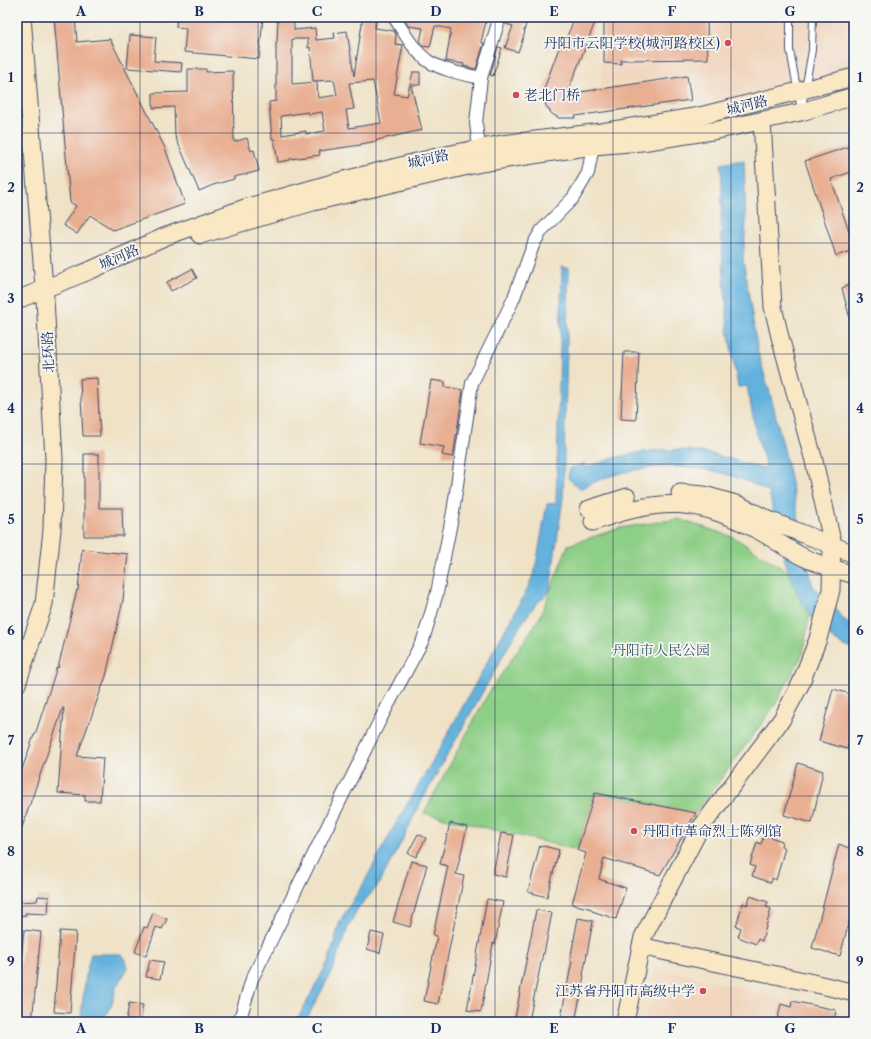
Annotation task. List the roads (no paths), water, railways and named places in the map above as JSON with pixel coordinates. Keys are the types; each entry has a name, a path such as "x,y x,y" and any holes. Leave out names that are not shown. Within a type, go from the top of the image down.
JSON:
{"main road":[{"name":"北环路","path":"17,684 44,604 52,530 54,459 45,294 22,17"},
{"name":"城河路","path":"480,156 502,144 601,132 700,116 854,77"},
{"name":"城河路","path":"17,300 45,294 194,237 313,202 480,156 642,142 718,130 801,112 854,96"},
{"path":"625,1022 643,937 699,830 782,719 800,685 820,632 831,590 832,545 814,461 772,307 762,121"},
{"name":"城河路","path":"17,311 45,294"},
{"path":"854,554 771,521 739,505 704,495 658,493 631,496 591,515 616,513 654,505 701,507 726,514 809,559 854,576"},
{"path":"641,946 695,959 821,984 854,993"}],"street":[{"path":"394,17 413,46 428,60 454,72 481,78"},
{"path":"480,156 476,123 481,78 500,17"},
{"path":"239,1022 252,979 380,720 422,640 437,593 453,512 472,383 513,300 534,243 542,230 573,198 588,174 593,146"}],"lane":[{"path":"790,17 790,50 802,91"},
{"path":"801,112 802,91 812,50 812,17"}],"water":[{"path":"744,160 746,223 743,259 758,353 784,449 813,587 832,600 838,613 846,621 854,625 854,650 834,639 817,624 804,605 793,583 785,560 778,537 769,492 747,481 724,474 699,469 675,467 650,468 626,472 602,479 580,489 568,478 569,469 584,463 586,468 613,458 656,450 686,450 700,452 760,468 766,466 756,433 747,386 738,387 728,330 721,236 721,164"},
{"path":"562,267 569,268 563,498 550,589 547,594 535,605 518,629 421,802 377,887 358,908 348,928 332,971 305,1022 296,1022 329,960 340,921 364,883 392,830 435,757 527,590 535,570 547,504 556,503"},
{"path":"91,954 122,954 126,960 128,968 116,988 111,1007 107,1014 100,1017 81,1016 86,973"}],"place":[{"name":"丹阳市云阳学校(城河路校区)","path":"728,43"},
{"name":"老北门桥","path":"516,95"},
{"name":"丹阳市革命烈士陈列馆","path":"634,831"},
{"name":"江苏省丹阳市高级中学","path":"703,991"}],"park label":[{"name":"丹阳市人民公园","path":"661,650"}]}
